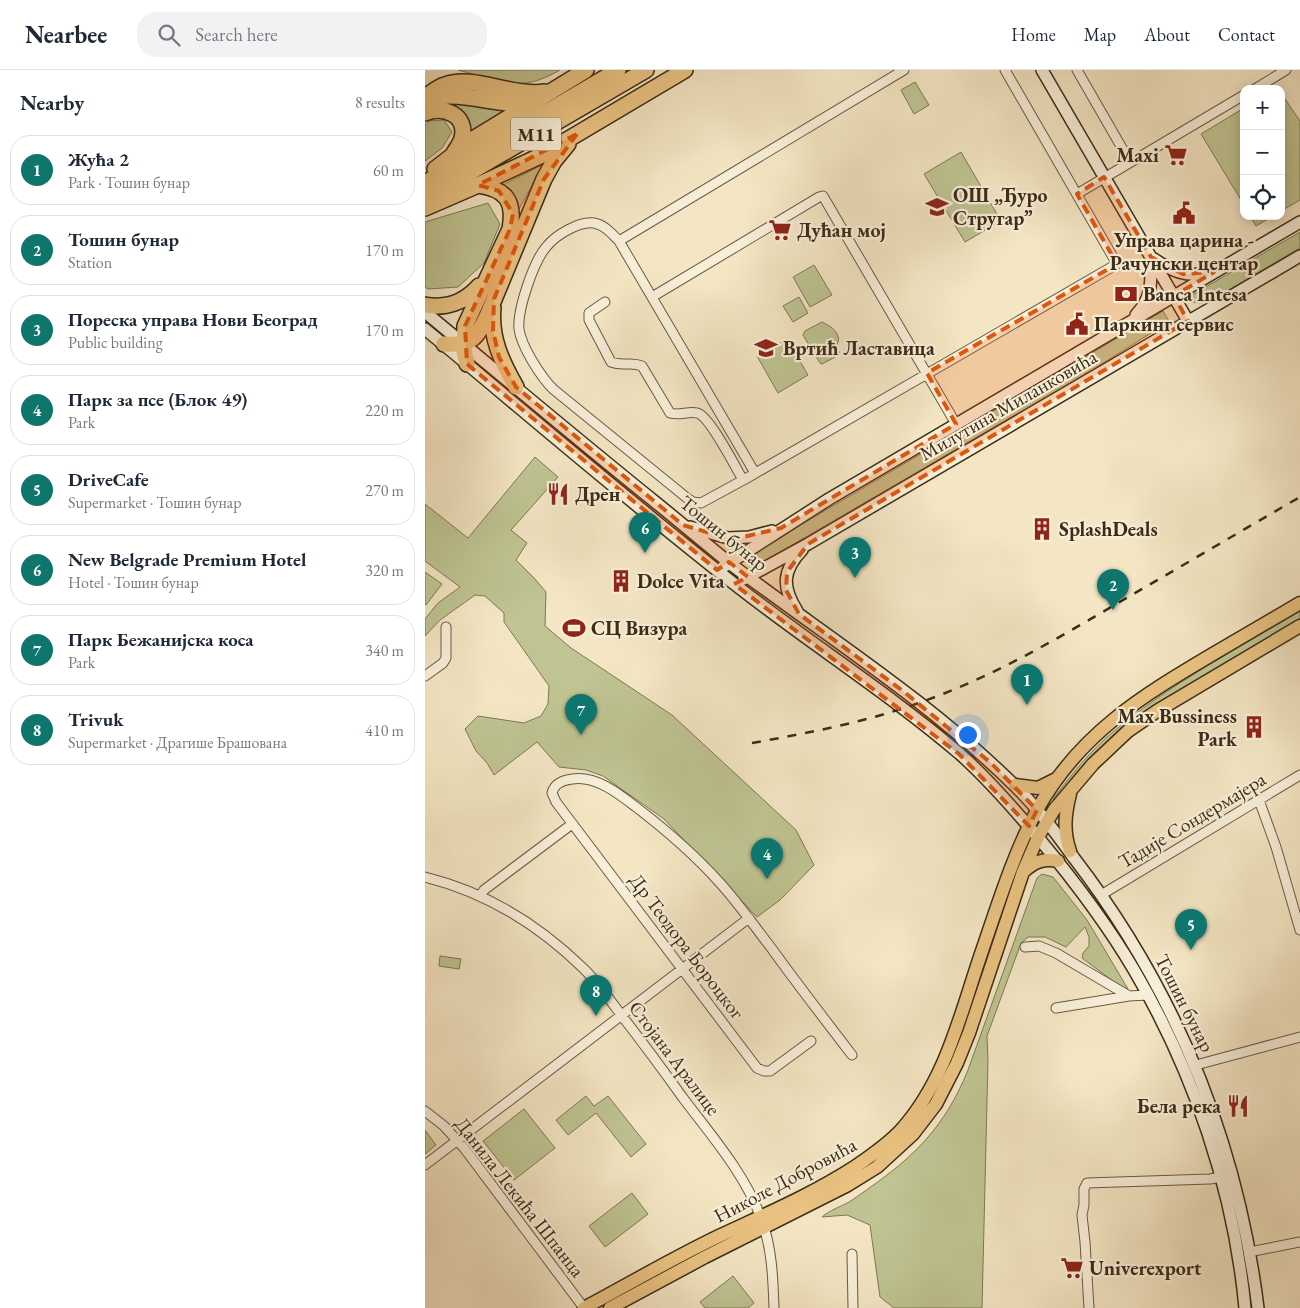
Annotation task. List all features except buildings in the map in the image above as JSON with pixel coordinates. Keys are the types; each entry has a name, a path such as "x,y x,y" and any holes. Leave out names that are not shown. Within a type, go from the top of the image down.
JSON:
{"highway":[{"path":"425,176 454,153 549,91 586,70"},
{"name":"M11","path":"425,183 619,70"},
{"name":"M11","path":"425,199 646,70"},
{"path":"425,208 539,156 685,70"},
{"path":"425,98 447,84 460,82 527,93 549,91"},
{"path":"425,98 458,95 511,104 529,104"},
{"path":"425,113 434,110 444,110 452,112 457,116 463,130 462,138 454,153"},
{"path":"444,344 464,344 477,335 544,179 559,155 577,134"},
{"path":"467,364 464,344 465,326 510,229 513,214 510,204 499,190 478,185"},
{"path":"425,305 439,306 459,302 475,291 487,278"},
{"path":"494,299 493,323 496,346 499,357 516,387"}],"main road":[{"path":"1042,70 1188,321"},
{"name":"Милутина Миланковића","path":"717,570 781,528 1300,222"},
{"name":"Милутина Миланковића","path":"734,584 808,544 1300,256"},
{"path":"1151,257 1183,274 1202,275 1214,272"},
{"path":"1130,322 1145,302 1151,290 1151,257"},
{"name":"Тошин бунар","path":"425,312 729,562 941,721 1015,785 1047,821 1101,895 1145,963 1196,1065 1214,1112 1227,1177 1245,1308"},
{"name":"Тошин бунар","path":"425,329 734,584 959,754 1029,826 1105,924 1148,995 1187,1078 1227,1177 1249,1252 1258,1308"},
{"path":"683,525 716,536 731,538 749,537 781,528"},
{"path":"799,614 786,590 786,579 792,563 808,544"},
{"name":"Николе Добровића","path":"610,1308 705,1257 820,1188 867,1158 897,1135 930,1089 946,1056 1005,884 1037,810 1059,778 1101,730 1145,696 1300,603"},
{"name":"Николе Добровића","path":"584,1308 691,1250 763,1222 848,1185 869,1172 897,1150 929,1115 943,1093 965,1044 1023,872 1047,821 1097,759 1128,731 1157,711 1300,626"},
{"path":"1015,785 1037,788 1059,778"},
{"path":"1069,852 1065,834 1065,818 1072,789"},
{"path":"1023,872 1031,865 1042,860 1058,861"}],"street":[{"path":"619,241 904,70"},
{"path":"755,473 619,241 610,231 594,223 580,226 561,235 543,250 521,305 519,323 521,336 539,371 550,385 584,415 687,498 693,502 701,503 743,480 1117,264 1005,70"},
{"path":"1077,70 1130,162"},
{"path":"1262,85 1286,70"},
{"path":"1077,194 1240,97"},
{"name":"Милутина Миланковића","path":"651,297 823,196 956,424"},
{"path":"605,302 589,312 589,320 611,362 619,365 635,363 642,366 670,413 676,415 698,412 704,416 723,444 743,480"},
{"path":"425,676 443,663 446,658 446,627"},
{"name":"Тадије Сондермајера","path":"1101,895 1300,775"},
{"name":"Др Теодора Бороцког","path":"749,918 719,883 673,836 613,791 589,779 576,778 560,782 554,787 552,793 555,802 759,1069 765,1072 769,1071 811,1041"},
{"path":"1259,800 1276,847 1300,930"},
{"path":"480,896 484,890 573,824"},
{"name":"Стојана Аралице","path":"425,877 480,896 535,928 587,973 695,1113 740,1176 763,1222 771,1268 774,1308"},
{"path":"425,1165 749,918 852,1055"},
{"path":"1025,947 1039,946 1056,953 1129,996"},
{"path":"1056,1008 1129,996 1148,995"},
{"path":"1196,1065 1300,1037"},
{"name":"Данила Лекића Шпанца","path":"425,1111 444,1126 457,1140 584,1308"},
{"path":"1089,1308 1082,1215 1084,1189 1087,1183 1227,1177"},
{"path":"1249,1252 1300,1242"},
{"path":"852,1254 853,1308"}],"highlighted area":[{"path":"577,134 544,179 494,299 493,331 499,357 516,387 683,525 723,537 739,538 781,528 956,424 927,373 1117,264 1077,194 1104,177 1151,257 1183,274 1214,272 1174,296 1188,321 808,544 787,572 786,590 799,614 903,691 991,763 1037,810 1029,826 959,754 734,584 748,577 729,562 717,570 467,364 465,326 510,229 513,214 499,191 478,185"}],"green space":[{"path":"458,70 560,70 533,82 509,83"},
{"path":"915,82 929,105 914,114 901,90"},
{"path":"1285,99 1300,121 1300,200 1285,209"},
{"path":"425,103 469,103 489,109 507,110 464,139 462,123 425,109"},
{"path":"1240,110 1240,198 1201,134"},
{"path":"444,120 452,132 442,148 425,161 425,125 429,121"},
{"path":"961,152 1001,221 965,242 924,174"},
{"path":"544,164 519,209 503,185"},
{"path":"488,203 500,224 484,263 458,287 428,289 425,287 425,222"},
{"path":"1252,220 1266,220 1256,226"},
{"path":"1300,232 1300,248 1210,301 1200,303 1186,301 1185,299"},
{"path":"814,265 832,295 810,307 793,277"},
{"path":"799,297 808,313 793,322 783,306"},
{"path":"1163,311 1169,321 1092,370 758,565 748,556"},
{"path":"822,322 835,331 838,338 836,346 840,353 822,364 803,335 805,331"},
{"path":"787,339 808,375 778,393 757,356"},
{"path":"535,457 558,477 511,530 527,543 516,560 546,592 545,626 571,648 672,715 796,830 814,865 780,900 757,917 664,819 603,776 586,770 559,767 537,742 494,775 487,763 476,751 465,729 478,716 524,723 541,716 548,704 549,686 504,622 504,613 485,596 475,595 440,620 425,636 425,619 438,603 460,587 425,561 425,504 468,538"},
{"path":"425,572 442,584 426,605 425,604"},
{"path":"1300,611 1300,621 1151,711 1057,803 1053,799 1089,755 1135,714 1181,682"},
{"path":"1042,874 1053,877 1087,920 1128,989 1121,987 1082,958 1083,953 1089,946 1089,937 1085,927 1066,947 1045,937 1028,937 1021,943 987,1036 982,1308 894,1308 880,1297 870,1225 847,1215 822,1217 853,1200 899,1166 926,1139 949,1108 968,1070 1037,878"},
{"path":"440,956 461,959 459,969 439,966"},
{"path":"586,1096 594,1106 608,1096 646,1144 631,1157 596,1113 568,1135 556,1120"},
{"path":"524,1109 555,1148 514,1180 483,1141"},
{"path":"425,1130 436,1145 425,1154"},
{"path":"632,1193 648,1214 605,1247 589,1226"},
{"path":"733,1276 754,1303 748,1308 705,1308 700,1302"}],"railway":[{"path":"752,743 868,719 913,705 960,687 1054,640 1300,497"}],"place":[{"name":"Maxi","path":"1176,155"},
{"name":"ОШ „Ђуро Стругар”","path":"937,207"},
{"name":"Управа царина - Рачунски центар","path":"1184,213"},
{"name":"Дућан мој","path":"780,230"},
{"name":"Banca Intesa","path":"1126,294"},
{"name":"Паркинг сервис","path":"1077,324"},
{"name":"Вртић Ластавица","path":"766,348"},
{"name":"Дрен","path":"558,494"},
{"name":"SplashDeals","path":"1042,529"},
{"name":"New Belgrade Premium Hotel","path":"645,553"},
{"name":"Пореска управа Нови Београд","path":"855,578"},
{"name":"Dolce Vita","path":"621,581"},
{"name":"Тошин бунар","path":"1113,610"},
{"name":"СЦ Визура","path":"574,628"},
{"name":"Жућа 2","path":"1027,705"},
{"name":"Max Bussiness Park","path":"1254,727"},
{"name":"Парк Бежанијска коса","path":"581,735"},
{"name":"Парк за псе (Блок 49)","path":"767,879"},
{"name":"DriveCafe","path":"1191,950"},
{"name":"Trivuk","path":"596,1016"},
{"name":"Бела река","path":"1238,1106"},
{"name":"Univerexport","path":"1072,1268"}]}
